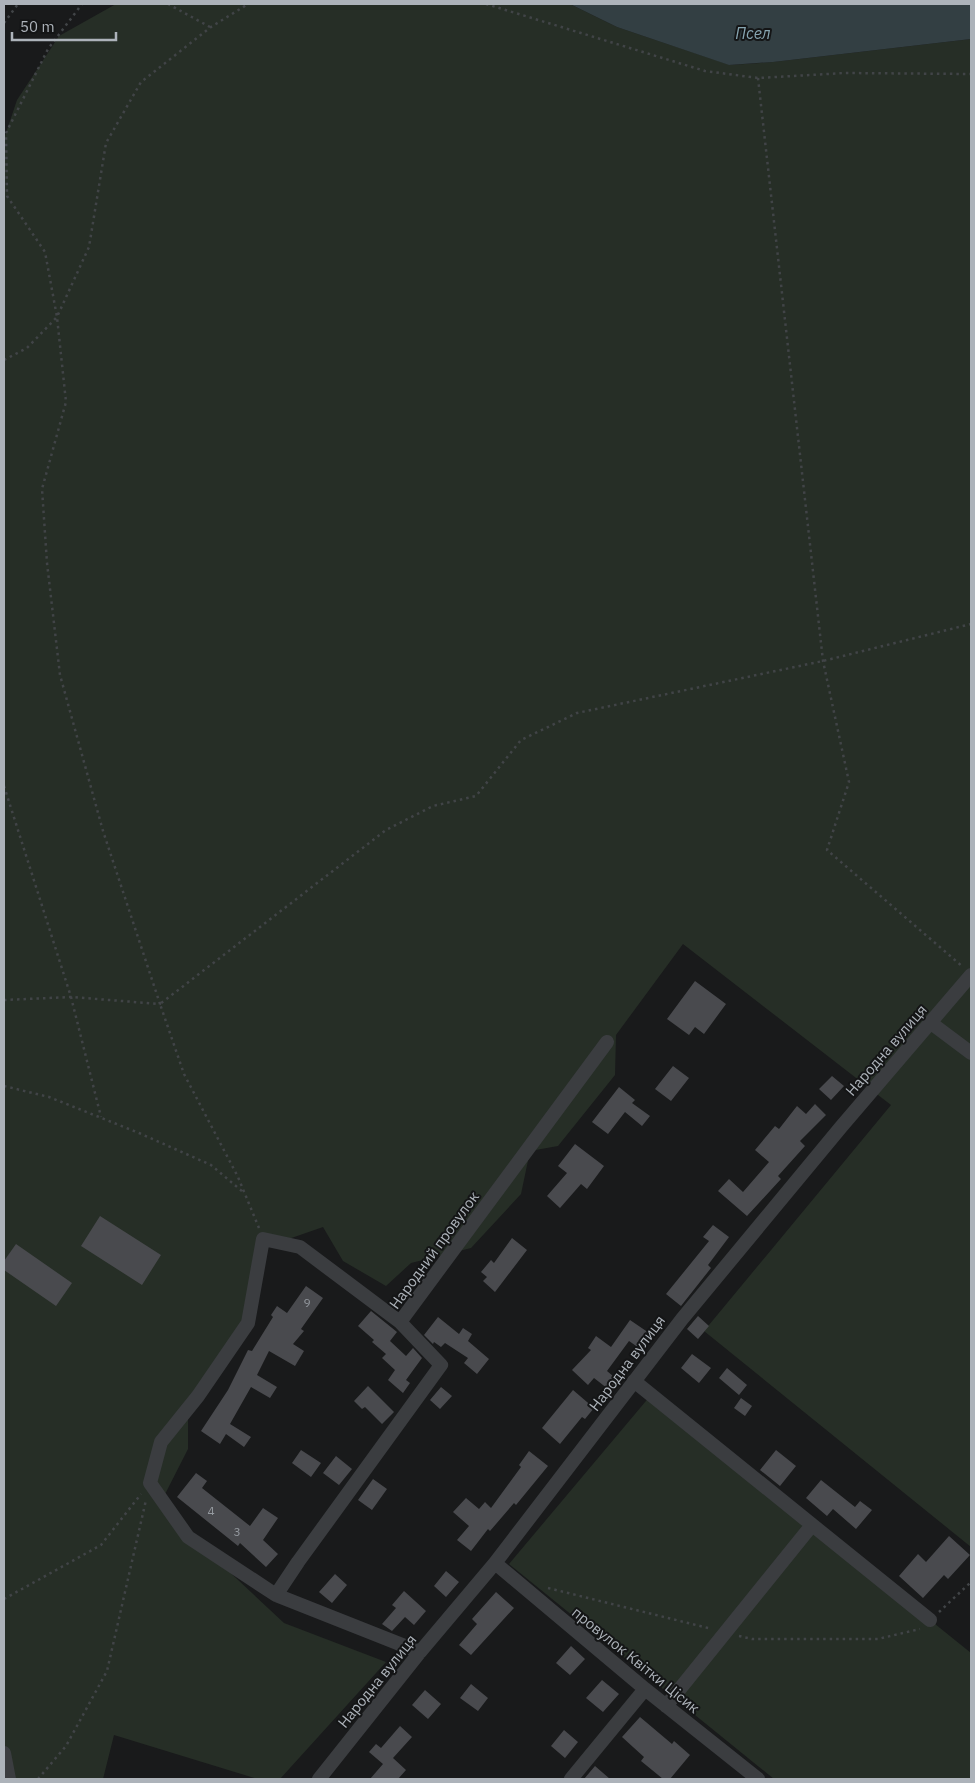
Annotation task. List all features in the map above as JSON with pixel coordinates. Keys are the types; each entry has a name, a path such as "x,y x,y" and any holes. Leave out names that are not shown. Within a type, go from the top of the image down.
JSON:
{"street":[{"name":"Народна вулиця","path":"319,1779 420,1652 495,1563 682,1319 841,1127 931,1023 968,972"},
{"path":"931,1023 971,1053"},
{"name":"Народний провулок","path":"276,1595 441,1364 400,1322 606,1042"},
{"path":"400,1322 300,1247 263,1239 248,1323 198,1396 162,1442 150,1483 188,1537 276,1595 420,1652"},
{"path":"634,1381 930,1620"},
{"path":"666,1706 812,1525"},
{"name":"провулок Квітки Цісик","path":"495,1563 645,1689 758,1779"},
{"path":"571,1779 645,1689"},
{"path":"4,1753 9,1779"}],"path":[{"path":"4,23 18,4"},
{"path":"82,4 48,49 6,133 7,196 45,252 57,317 66,402 42,490 47,563 60,675 103,831 184,1074 238,1177 263,1239"},
{"path":"168,4 211,27"},
{"path":"4,360 27,348 57,317 90,247 106,143 141,82 211,27 248,4"},
{"path":"486,4 705,71 758,78 844,73 971,74"},
{"path":"758,78 823,661 849,782 827,850 968,972"},
{"path":"4,1000 71,997 160,1004 386,830 433,806 476,796 521,740 576,712 823,661 971,624"},
{"path":"4,786 71,997 101,1117"},
{"path":"4,1086 48,1097 101,1117 211,1166 245,1193"},
{"path":"4,1599 100,1545 150,1483"},
{"path":"38,1779 66,1746 107,1670 150,1483"}],"shaded area":[{"path":"116,4 570,4 617,27 730,65 773,62 971,39 971,1547 704,1331 891,1105 683,944 616,1035 615,1075 558,1146 530,1151 521,1194 471,1248 411,1263 386,1286 343,1261 323,1227 257,1250 243,1322 188,1401 188,1449 159,1506 284,1623 386,1662 280,1779 258,1779 114,1735 103,1779 4,1779 4,139 17,100 59,36"},
{"path":"651,1395 971,1653 971,1779 774,1779 509,1564"}],"water":[{"name":"Псел","path":"570,4 971,4 971,39 773,62 729,65 617,27"}],"building":[{"path":"695,981 726,1004 704,1034 695,1027 689,1035 667,1019"},
{"path":"673,1066 689,1078 671,1101 655,1089"},
{"path":"832,1076 844,1086 831,1100 819,1089"},
{"path":"619,1087 635,1100 632,1103 650,1116 642,1126 625,1112 608,1134 592,1122"},
{"path":"815,1104 826,1115 800,1141 805,1146 778,1176 781,1179 747,1216 718,1191 729,1179 743,1192 769,1162 755,1150 775,1126 779,1129 797,1106 806,1114"},
{"path":"575,1144 604,1166 587,1189 581,1184 560,1208 547,1196 567,1173 558,1166"},
{"path":"100,1216 161,1255 142,1285 81,1246"},
{"path":"713,1225 729,1237 708,1265 711,1268 681,1306 666,1294 709,1241 703,1237"},
{"path":"512,1238 527,1250 495,1292 483,1281 487,1277 481,1272 491,1260 494,1263"},
{"path":"16,1244 72,1283 56,1306 4,1270 4,1261"},
{"path":"306,1286 323,1298 301,1329 304,1331 293,1344 304,1351 295,1366 269,1351 257,1375 277,1387 270,1398 251,1387 230,1424 251,1437 244,1447 226,1434 220,1444 201,1431 228,1390 248,1350 252,1351 273,1317 271,1315 277,1306 287,1313"},
{"path":"371,1311 397,1332 390,1341 406,1356 413,1348 422,1358 406,1380 410,1383 403,1393 388,1380 395,1370 382,1358 386,1354 358,1326"},
{"path":"698,1316 709,1326 698,1339 687,1329"},
{"path":"438,1317 459,1334 463,1328 472,1334 468,1341 489,1359 477,1374 464,1363 468,1358 445,1343 441,1347 434,1342 433,1344 424,1335"},
{"path":"630,1320 652,1335 642,1350 629,1341 607,1371 620,1382 612,1392 594,1378 588,1385 572,1370 591,1350 588,1348 596,1336 611,1347"},
{"path":"692,1354 711,1368 699,1383 681,1368"},
{"path":"727,1368 747,1385 739,1395 719,1378"},
{"path":"368,1386 394,1412 382,1424 365,1407 362,1409 354,1401"},
{"path":"441,1387 452,1396 440,1409 430,1400"},
{"path":"573,1390 594,1408 585,1419 582,1417 560,1444 542,1428"},
{"path":"741,1398 752,1406 745,1416 734,1408"},
{"path":"301,1450 321,1463 311,1477 292,1463"},
{"path":"776,1450 796,1466 780,1486 760,1470"},
{"path":"529,1451 548,1466 516,1505 514,1503 490,1531 488,1529 471,1551 457,1540 469,1526 453,1512 466,1498 479,1509 485,1502 491,1508 521,1467 519,1465"},
{"path":"336,1456 352,1469 339,1485 323,1473"},
{"path":"196,1473 207,1481 202,1488 250,1526 263,1508 278,1518 263,1540 278,1554 266,1567 240,1543 238,1546 177,1497"},
{"path":"373,1479 387,1489 372,1510 358,1500"},
{"path":"821,1480 855,1507 860,1501 872,1510 856,1529 833,1509 827,1516 806,1498"},
{"path":"949,1536 970,1555 948,1579 944,1575 923,1598 899,1576 918,1554 926,1562"},
{"path":"446,1571 459,1582 446,1597 434,1586"},
{"path":"335,1574 347,1585 332,1603 319,1592"},
{"path":"404,1591 426,1611 414,1625 405,1617 392,1631 382,1624 396,1608 392,1605"},
{"path":"496,1592 514,1608 471,1655 459,1645 477,1624 472,1619"},
{"path":"571,1646 585,1659 570,1675 556,1663"},
{"path":"602,1680 619,1694 603,1712 586,1698"},
{"path":"471,1684 488,1698 478,1711 460,1698"},
{"path":"425,1690 441,1704 428,1719 412,1705"},
{"path":"640,1717 672,1744 674,1741 690,1755 670,1779 663,1779 641,1761 644,1757 622,1737"},
{"path":"400,1726 412,1737 393,1758 406,1770 398,1779 370,1779 383,1764 369,1752 376,1744 381,1748"},
{"path":"564,1730 578,1742 565,1758 551,1746"},
{"path":"595,1766 610,1779 584,1779"}]}
